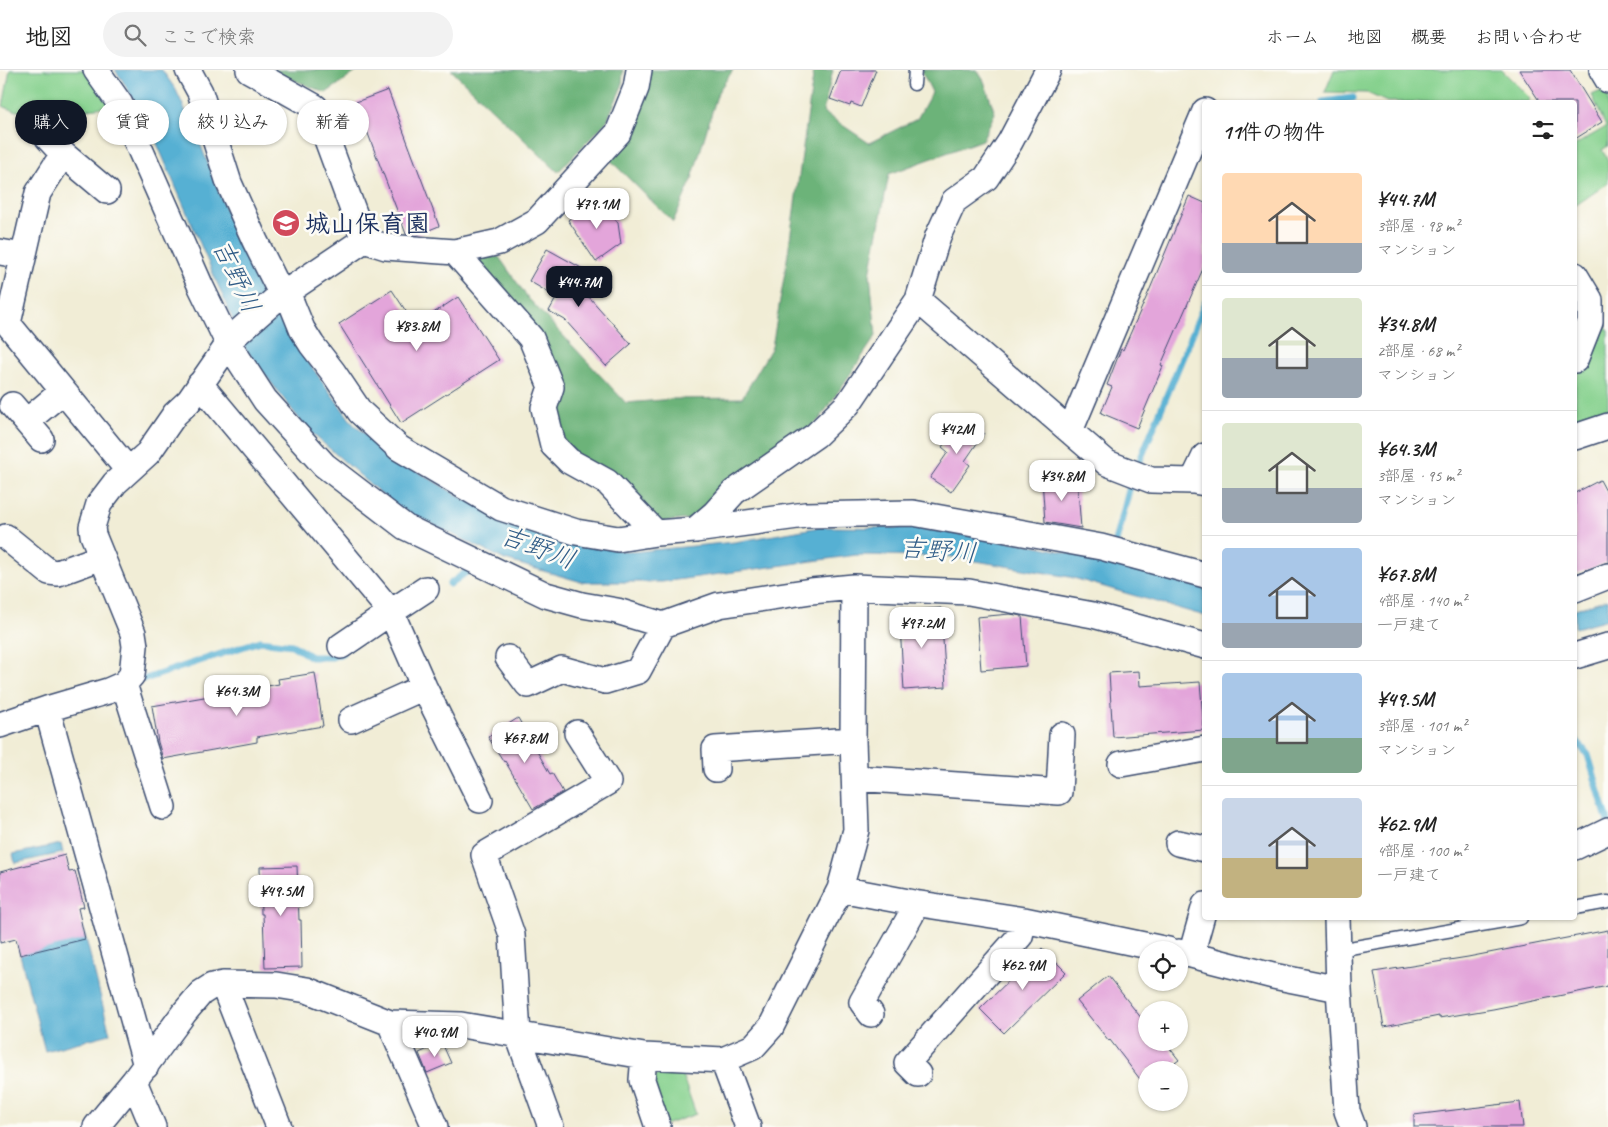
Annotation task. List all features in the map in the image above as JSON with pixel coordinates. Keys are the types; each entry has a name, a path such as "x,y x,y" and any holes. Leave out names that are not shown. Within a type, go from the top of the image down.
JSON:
{"street":[{"path":"96,70 120,104 201,287 265,400 324,465 405,527 546,595 582,605 618,611 663,625 719,605 811,591 854,587 969,592 1092,615 1202,645"},
{"path":"188,70 200,92 229,183 255,241 282,295 312,345 360,412 399,448 501,508 576,532 618,539 805,515 912,513 1101,547 1202,574"},
{"path":"249,70 315,107 364,240"},
{"path":"364,240 386,247 455,252 499,242 537,221 618,134 636,88 639,70"},
{"path":"694,530 715,513 734,492 816,435 848,404 918,300 938,236 954,201 986,178 1010,142 1048,70"},
{"path":"1602,70 1608,80"},
{"path":"1070,431 1202,117"},
{"path":"107,191 55,146 38,194 12,254 9,324 128,470"},
{"path":"0,725 108,691 124,684 132,676 135,646 133,633 93,535 92,527 95,511 115,483 148,453 160,433 175,414 189,401 231,339 282,295 364,240"},
{"path":"455,252 531,338 551,387 544,408 553,445 569,461 607,482 656,533"},
{"path":"1577,278 1590,300 1590,322 1577,355"},
{"path":"918,300 1107,463 1151,480 1199,482 1202,469"},
{"path":"200,384 391,612 424,687 480,800"},
{"path":"26,422 63,391"},
{"path":"1577,437 1605,435"},
{"path":"6,537 49,572 58,573 102,558"},
{"path":"1577,589 1608,576"},
{"path":"96,1127 201,993 212,986 223,984 276,985 307,990 390,1023 461,1025 644,1056 723,1060 753,1047 771,1027 840,889 856,830 854,587"},
{"path":"341,646 426,589"},
{"path":"508,658 528,685 562,669 605,681 638,671 663,625"},
{"path":"1577,655 1608,646"},
{"path":"124,684 163,807"},
{"path":"351,720 424,687"},
{"path":"47,709 153,1127"},
{"path":"551,1127 518,1035 512,934 484,855 608,782 577,733"},
{"path":"855,778 1059,792 1062,735"},
{"path":"716,769 715,749 854,740"},
{"path":"1121,764 1202,750"},
{"path":"1577,846 1606,832"},
{"path":"1178,843 1202,848"},
{"path":"840,889 914,903 1024,920 1138,944"},
{"path":"871,1014 862,1002 911,915 914,903"},
{"path":"1185,941 1202,910"},
{"path":"918,1074 907,1063 1020,936 1024,920"},
{"path":"1337,920 1347,1111 1353,1127"},
{"path":"1188,954 1273,976 1340,989"},
{"path":"223,984 279,1127"},
{"path":"390,1023 435,1127"},
{"path":"644,1056 642,1080 658,1127"},
{"path":"723,1060 748,1127"}],"lane":[{"path":"914,84 915,70"},
{"path":"1577,908 1608,902"},
{"path":"1338,950 1510,920"}],"green space":[{"path":"10,70 86,70 108,100 97,100 97,108 87,109 87,100 15,100 15,110 3,106"},
{"path":"269,70 359,70 326,93"},
{"path":"451,70 623,70 622,86 607,121 558,172"},
{"path":"650,70 733,70 718,92 691,182 673,222 610,160 635,122"},
{"path":"814,70 833,70 823,112 869,143 917,119 932,92 921,70 977,70 984,81 995,113 982,140 889,174 870,274 876,336 819,420 691,519 658,522 571,454 549,410 557,388 464,256 499,257 528,298 626,403 673,399 742,398 772,347 787,260"},
{"path":"1334,70 1502,70 1530,98 1529,100 1383,100 1367,93 1325,92"},
{"path":"1603,90 1608,99 1608,146 1602,150 1608,160 1608,183 1577,205 1577,144 1606,127 1592,95"},
{"path":"1602,315 1608,331 1608,412 1577,426 1577,377"},
{"path":"680,1069 696,1114 665,1125 653,1079 662,1071"}],"water":[{"name":"吉野川","path":"115,70 162,70 181,100 179,100 179,145 201,145 261,293 300,351 354,425 402,462 462,498 567,543 632,552 735,542 820,527 917,528 1033,545 1125,566 1202,588 1202,615 1070,577 947,556 856,555 662,582 582,582 505,560 394,505 307,429 246,350 158,145 169,145 169,100 134,100"},
{"path":"1608,599 1608,619 1577,627 1577,608"},
{"path":"61,844 63,853 15,863 13,854"},
{"path":"83,927 110,1034 45,1051 17,943"}],"building":[{"path":"841,70 876,70 861,107 851,103 850,106 830,99"},
{"path":"1519,70 1570,70 1602,122 1577,138 1577,100 1539,100"},
{"path":"388,90 439,226 417,235 406,234 369,136 369,100 361,100"},
{"path":"1189,196 1202,202 1202,271 1161,365 1163,366 1137,428 1101,413 1112,387 1107,385 1121,349 1123,350"},
{"path":"598,198 618,223 621,244 596,262 568,220"},
{"path":"547,249 585,270 566,284 590,298 631,344 606,366 565,320 549,311 563,286 551,294 529,281"},
{"path":"392,290 415,325 458,297 499,360 401,423 339,324"},
{"path":"962,418 984,433 965,461 970,465 951,492 930,478 948,452 942,447"},
{"path":"1077,477 1081,528 1045,522 1042,479"},
{"path":"1600,480 1608,495 1608,562 1577,573 1577,492"},
{"path":"941,608 946,687 904,690 899,611"},
{"path":"1010,614 1022,616 1026,666 981,670 977,617"},
{"path":"1139,671 1140,686 1200,682 1202,730 1113,737 1109,673"},
{"path":"315,673 323,726 257,737 257,742 163,759 152,706 279,684 278,679"},
{"path":"518,718 550,774 552,773 563,792 533,809 505,761 488,737"},
{"path":"65,855 69,872 75,871 84,907 78,908 85,939 20,955 16,939 0,943 0,872"},
{"path":"297,866 302,967 265,968 260,867"},
{"path":"1608,930 1608,986 1493,1009 1439,1018 1439,1016 1384,1027 1374,972 1468,957"},
{"path":"1042,948 1066,972 1004,1033 980,1009"},
{"path":"1108,976 1138,1014 1138,1051 1172,1051 1179,1060 1138,1061 1138,1077 1077,1001"},
{"path":"442,1043 451,1063 427,1073 419,1053"},
{"path":"1520,1102 1523,1127 1414,1127 1414,1115"}],"waterway":[{"path":"1338,100 1353,98"},
{"path":"1115,546 1131,482 1202,310"},
{"path":"450,584 472,568"},
{"path":"145,679 260,641 292,645 311,657 332,657 342,653"},
{"path":"1577,741 1588,755 1608,822"}],"place":[{"name":"城山保育園","path":"286,223"}]}
